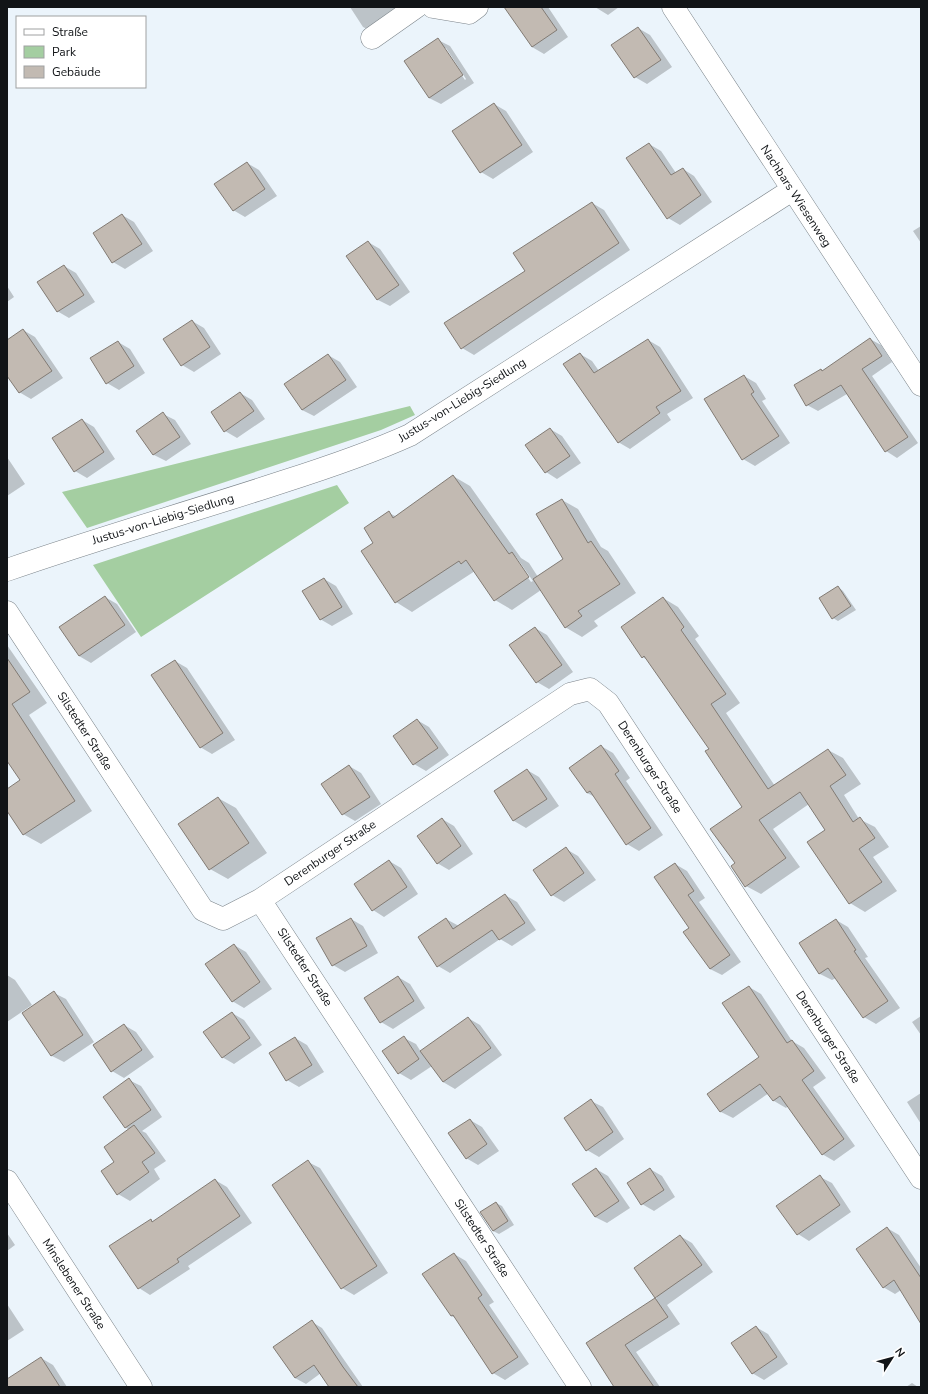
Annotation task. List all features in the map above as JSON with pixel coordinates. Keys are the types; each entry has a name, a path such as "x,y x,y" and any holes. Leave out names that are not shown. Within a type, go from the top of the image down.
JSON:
{"street":[{"path":"372,38 416,7"},
{"path":"433,7 469,13 477,7"},
{"name":"Nachbars Wiesenweg","path":"673,7 921,385"},
{"name":"Justus-von-Liebig-Siedlung","path":"7,570 83,544 245,494 363,455 410,435 792,190"},
{"name":"Silstedter Straße","path":"7,612 203,910 223,919 260,900 580,1387"},
{"name":"Derenburger Straße","path":"260,900 570,694 590,689 608,703 921,1178"},
{"name":"Minslebener Straße","path":"7,1181 141,1387"}],"green space":[{"path":"410,406 415,415 381,430 87,528 62,492"},
{"path":"337,485 349,503 141,637 93,565"}],"building":[{"path":"504,7 541,7 557,30 532,47"},
{"path":"638,27 661,60 634,78 611,45"},
{"path":"438,38 463,75 429,98 404,61"},
{"path":"494,103 522,145 480,173 452,131"},
{"path":"649,143 671,175 683,168 701,195 667,219 626,158"},
{"path":"247,162 265,189 233,211 214,184"},
{"path":"592,202 619,243 461,349 444,323 525,271 513,253"},
{"path":"122,214 142,244 112,263 93,233"},
{"path":"368,241 399,285 377,300 346,256"},
{"path":"64,265 84,295 57,312 37,282"},
{"path":"192,320 210,347 181,366 163,339"},
{"path":"23,329 52,371 19,393 7,376 7,340"},
{"path":"870,338 882,356 862,369 908,437 885,452 841,385 806,406 794,385 821,369 822,371"},
{"path":"648,339 681,391 656,407 660,413 618,443 563,364 580,353 594,373"},
{"path":"118,341 134,366 106,384 90,358"},
{"path":"328,354 346,380 302,410 284,384"},
{"path":"744,375 754,392 751,394 779,436 742,460 704,399"},
{"path":"240,392 254,411 224,432 211,412"},
{"path":"163,412 180,437 153,455 136,431"},
{"path":"82,419 104,452 74,472 52,438"},
{"path":"550,428 570,456 545,473 525,445"},
{"path":"453,475 509,554 512,552 529,577 494,601 466,560 461,564 459,561 395,603 361,551 373,543 364,528 389,511 393,518"},
{"path":"562,499 588,543 591,541 620,584 578,611 582,616 565,628 533,579 563,559 536,514"},
{"path":"324,578 342,607 320,620 302,591"},
{"path":"838,586 851,606 832,619 819,598"},
{"path":"105,596 125,625 79,656 59,627"},
{"path":"663,597 684,627 681,630 726,694 711,704 768,789 828,749 846,775 830,786 853,822 860,817 875,838 859,849 882,882 849,904 807,842 825,830 800,792 759,820 786,858 745,887 731,866 735,863 710,829 742,807 705,751 709,749 644,656 642,658 621,627"},
{"path":"535,627 562,665 536,683 509,645"},
{"path":"7,658 30,692 12,704 75,801 23,835 7,811 7,789 20,780 7,761"},
{"path":"175,660 223,733 200,748 151,675"},
{"path":"417,719 438,748 413,765 393,736"},
{"path":"601,745 619,771 615,774 651,828 626,845 590,791 587,793 569,768"},
{"path":"349,765 370,797 342,815 321,784"},
{"path":"527,769 547,799 513,821 494,791"},
{"path":"218,797 249,843 209,870 178,824"},
{"path":"442,818 461,846 437,864 417,836"},
{"path":"566,847 584,873 551,896 533,870"},
{"path":"389,860 407,887 372,911 354,884"},
{"path":"675,863 694,891 688,895 730,955 710,969 683,932 689,928 654,877"},
{"path":"505,894 525,923 499,940 492,930 437,967 418,937 446,918 453,929"},
{"path":"351,918 367,946 332,966 316,938"},
{"path":"836,919 856,950 854,951 888,1001 863,1018 828,968 819,974 799,943"},
{"path":"234,944 260,982 232,1002 205,964"},
{"path":"398,976 414,1001 380,1023 364,998"},
{"path":"749,986 787,1043 792,1040 814,1071 802,1080 844,1139 822,1155 780,1096 773,1101 760,1084 720,1112 707,1094 759,1057 722,1003"},
{"path":"54,991 83,1035 51,1056 22,1013"},
{"path":"232,1012 250,1038 222,1058 203,1032"},
{"path":"468,1017 491,1048 443,1082 420,1051"},
{"path":"124,1024 142,1050 111,1072 93,1045"},
{"path":"404,1036 419,1059 398,1074 382,1051"},
{"path":"295,1037 312,1065 286,1081 269,1053"},
{"path":"129,1078 151,1110 125,1128 103,1097"},
{"path":"591,1099 613,1132 586,1151 564,1118"},
{"path":"470,1119 487,1144 466,1159 448,1133"},
{"path":"134,1125 155,1153 142,1162 149,1172 117,1195 101,1171 114,1162 104,1147"},
{"path":"308,1160 377,1266 341,1289 272,1185"},
{"path":"596,1168 619,1201 595,1217 572,1184"},
{"path":"650,1168 664,1190 641,1205 627,1183"},
{"path":"820,1175 840,1205 797,1235 776,1206"},
{"path":"215,1179 240,1216 177,1259 179,1262 138,1289 109,1246 151,1219 152,1222"},
{"path":"496,1202 508,1221 493,1231 480,1212"},
{"path":"887,1227 921,1278 921,1324 894,1280 883,1288 856,1249"},
{"path":"680,1235 702,1265 655,1298 634,1268"},
{"path":"454,1253 482,1295 478,1298 518,1357 492,1374 453,1315 451,1316 422,1274"},
{"path":"655,1298 668,1317 625,1345 654,1387 614,1387 586,1343"},
{"path":"312,1320 358,1387 329,1387 314,1365 295,1378 273,1347"},
{"path":"756,1326 777,1357 752,1374 731,1343"},
{"path":"41,1357 60,1387 7,1387 7,1379"}]}
